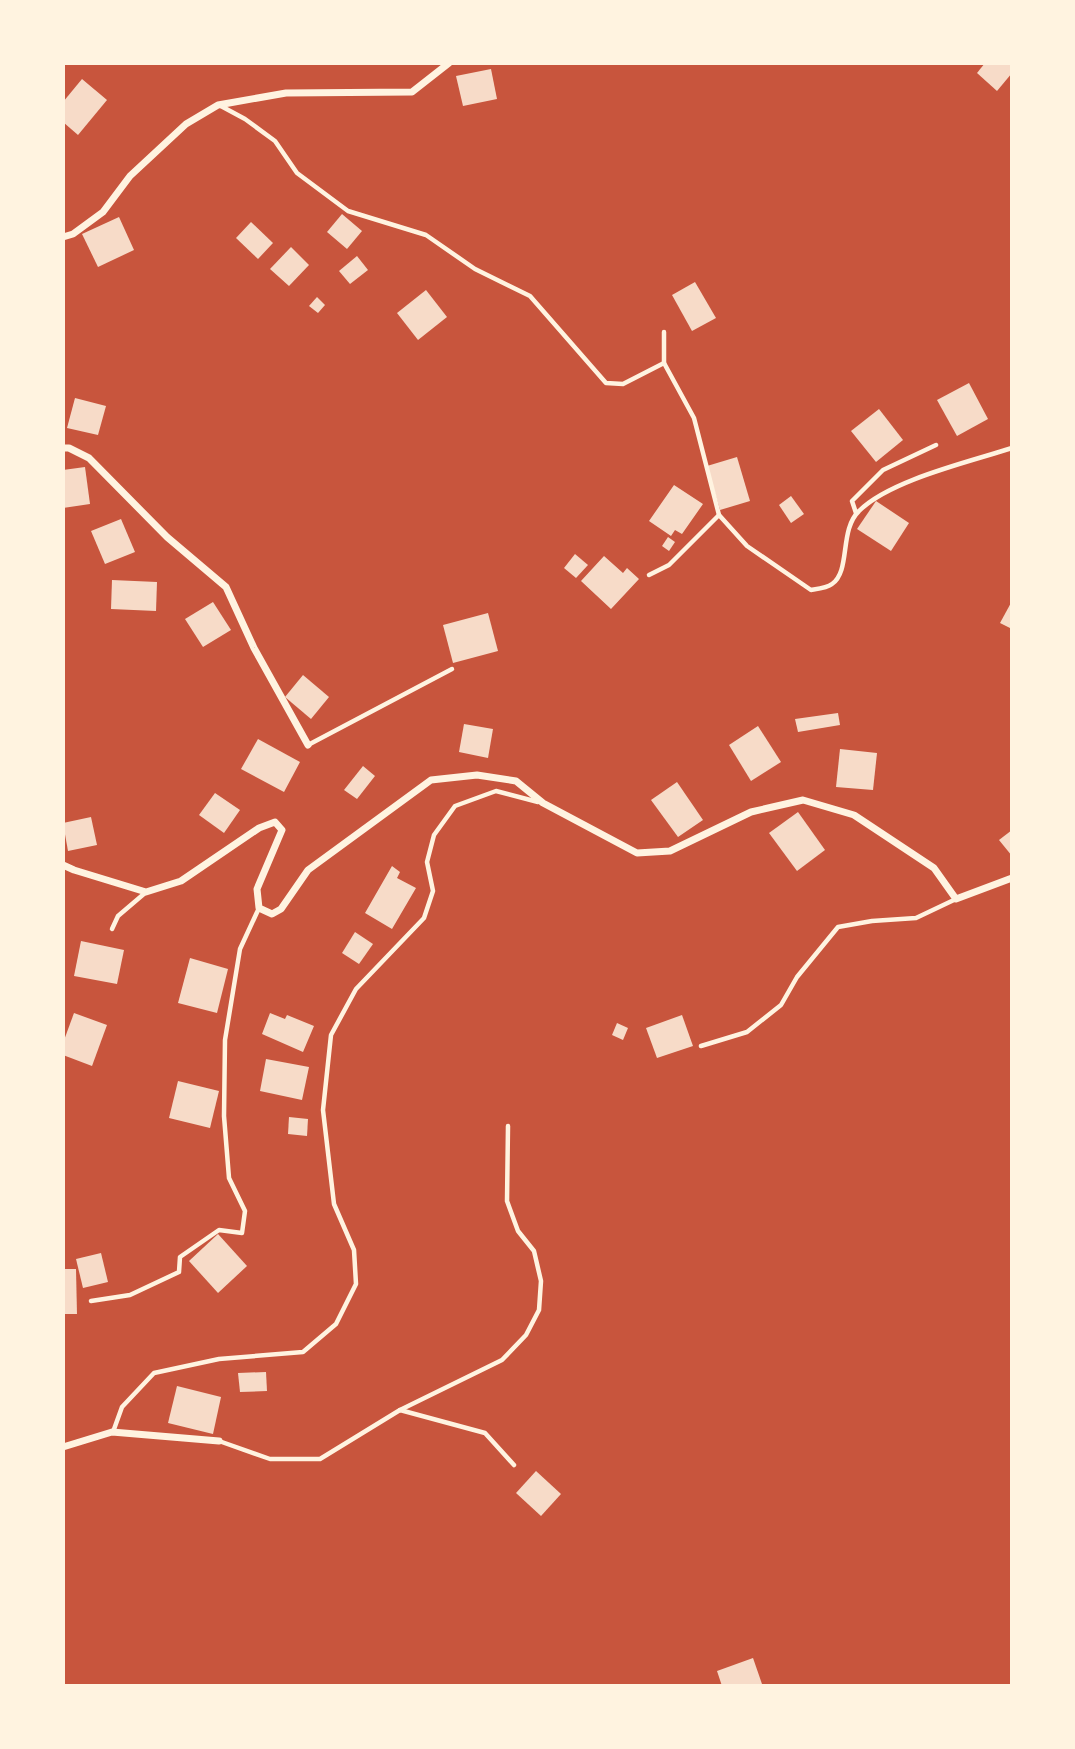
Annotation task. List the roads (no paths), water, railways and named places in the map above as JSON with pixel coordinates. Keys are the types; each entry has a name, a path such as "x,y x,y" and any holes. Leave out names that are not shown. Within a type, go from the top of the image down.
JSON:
{"street":[{"path":"63,237 73,234 103,212 130,176 186,124 218,105 286,93 412,92 449,63"},
{"path":"63,448 69,448 89,458 167,537 226,587 254,648 309,745"},
{"path":"63,865 146,892 181,881 259,828 275,822 282,830 257,889 259,908 272,914 281,909 309,870 431,779 477,775 516,781 543,803 637,853 670,851 751,812 803,800 854,815 934,868 956,899 1012,878"},
{"path":"63,1447 112,1432 219,1441"}],"lane":[{"path":"218,105 275,141 297,173 348,211 426,235 475,269 530,296 606,383 623,384 664,363"},
{"path":"664,332 664,363 694,418 719,515 747,546 811,590 831,585 841,574 845,536 856,513 877,496 906,483 1012,448"},
{"path":"856,513 852,501 883,470 936,445"},
{"path":"649,575 669,565 719,515"},
{"path":"309,745 452,669"},
{"path":"112,1432 122,1407 155,1373 219,1359 303,1352 336,1324 356,1284 354,1250 334,1204 323,1110 331,1035 356,989 424,918 433,891 427,862 434,835 455,806 495,791 543,803"},
{"path":"112,929 118,916 146,892"},
{"path":"701,1046 747,1032 781,1005 797,977 838,927 916,918 956,899"},
{"path":"91,1301 130,1295 178,1272 180,1256 219,1230 242,1233 246,1211 229,1178 223,1116 225,1041 240,949 259,908"},
{"path":"219,1441 270,1459 320,1459 400,1410 502,1360 526,1335 540,1310 541,1281 534,1251 518,1231 507,1201 508,1126"},
{"path":"400,1410 485,1433 514,1465"}]}
